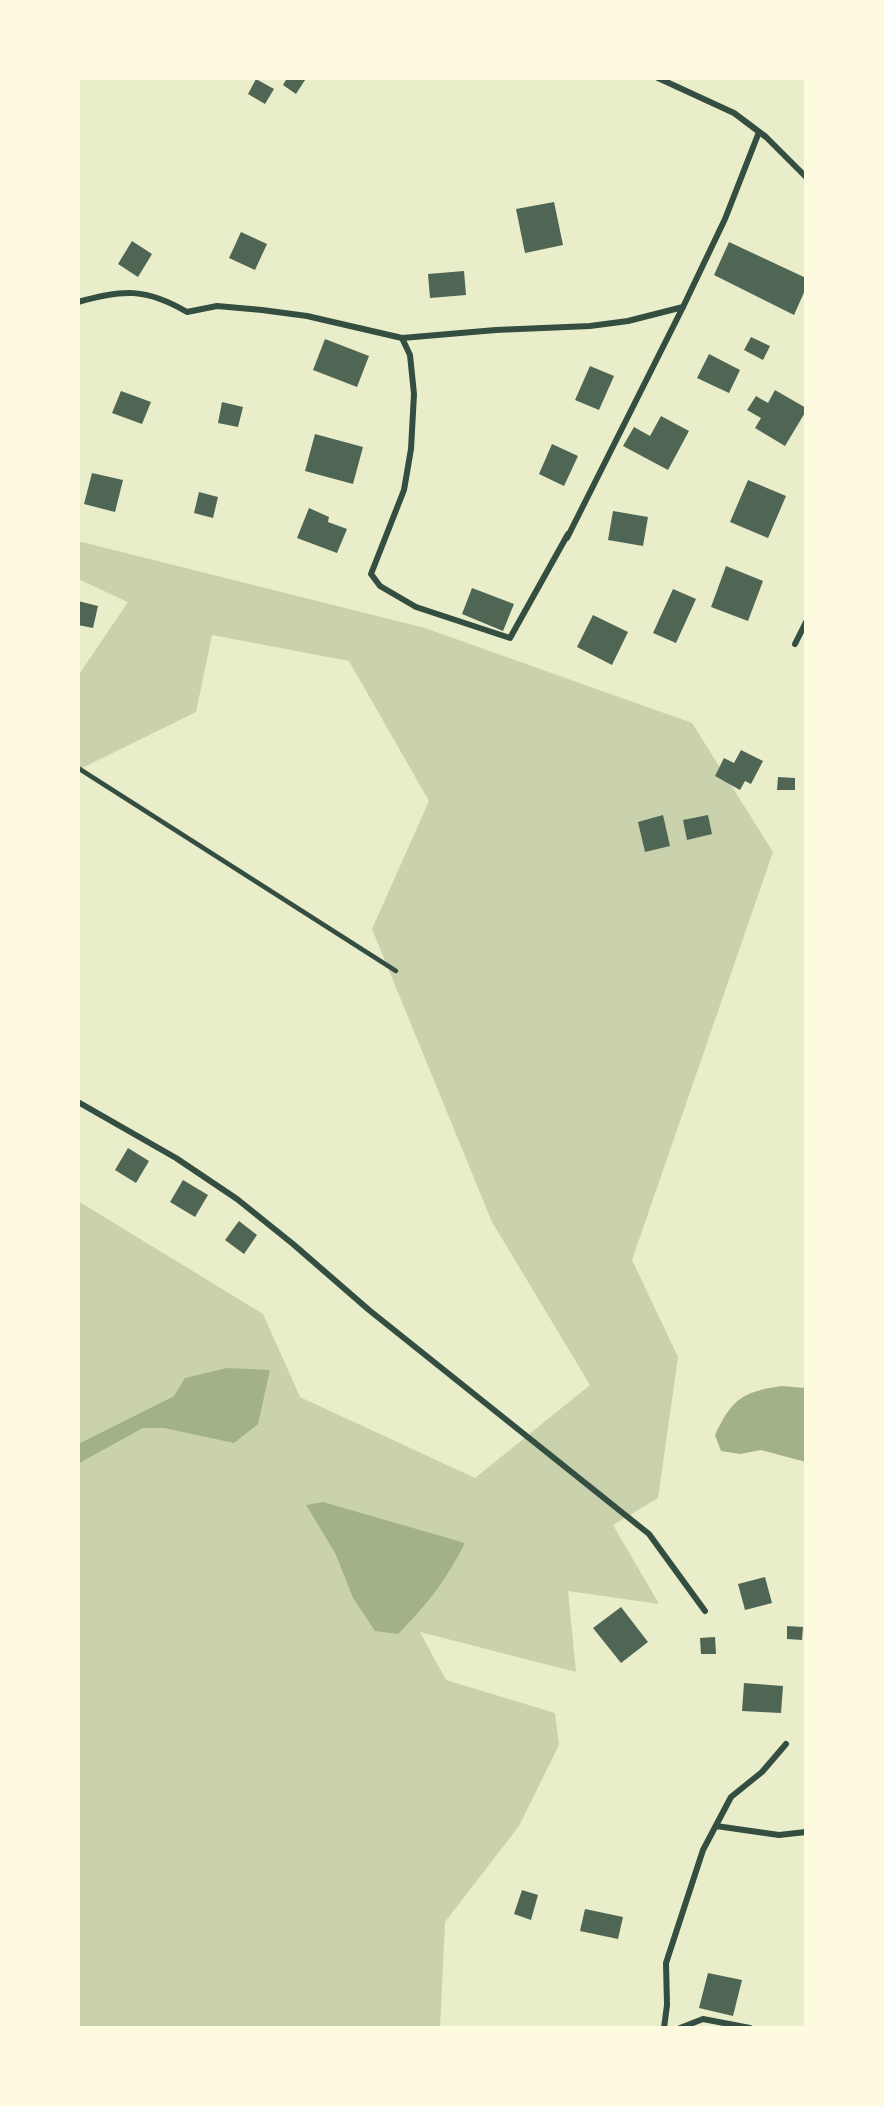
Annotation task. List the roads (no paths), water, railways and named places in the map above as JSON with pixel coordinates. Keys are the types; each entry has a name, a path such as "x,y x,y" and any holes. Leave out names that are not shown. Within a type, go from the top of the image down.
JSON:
{"street":[{"path":"658,78 734,113 759,132 806,177"},
{"path":"402,338 411,355 414,394 411,449 404,490 371,574 380,586 416,607 510,638 568,534 683,307 724,219 759,132"},
{"path":"78,302 103,295 126,292 146,293 166,300 187,312 217,306 262,310 308,316 402,338 496,330 590,326 628,321 683,307"},
{"path":"564,543 568,534"},
{"path":"795,644 806,622"},
{"path":"78,1102 176,1158 237,1199 293,1244 378,1317 649,1534 705,1611"},
{"path":"664,2028 667,2005 666,1963 703,1851 731,1797 762,1772 786,1744"},
{"path":"716,1826 779,1835 806,1832"},
{"path":"680,2028 703,2019 750,2028"}],"lane":[{"path":"78,768 396,971"}]}
